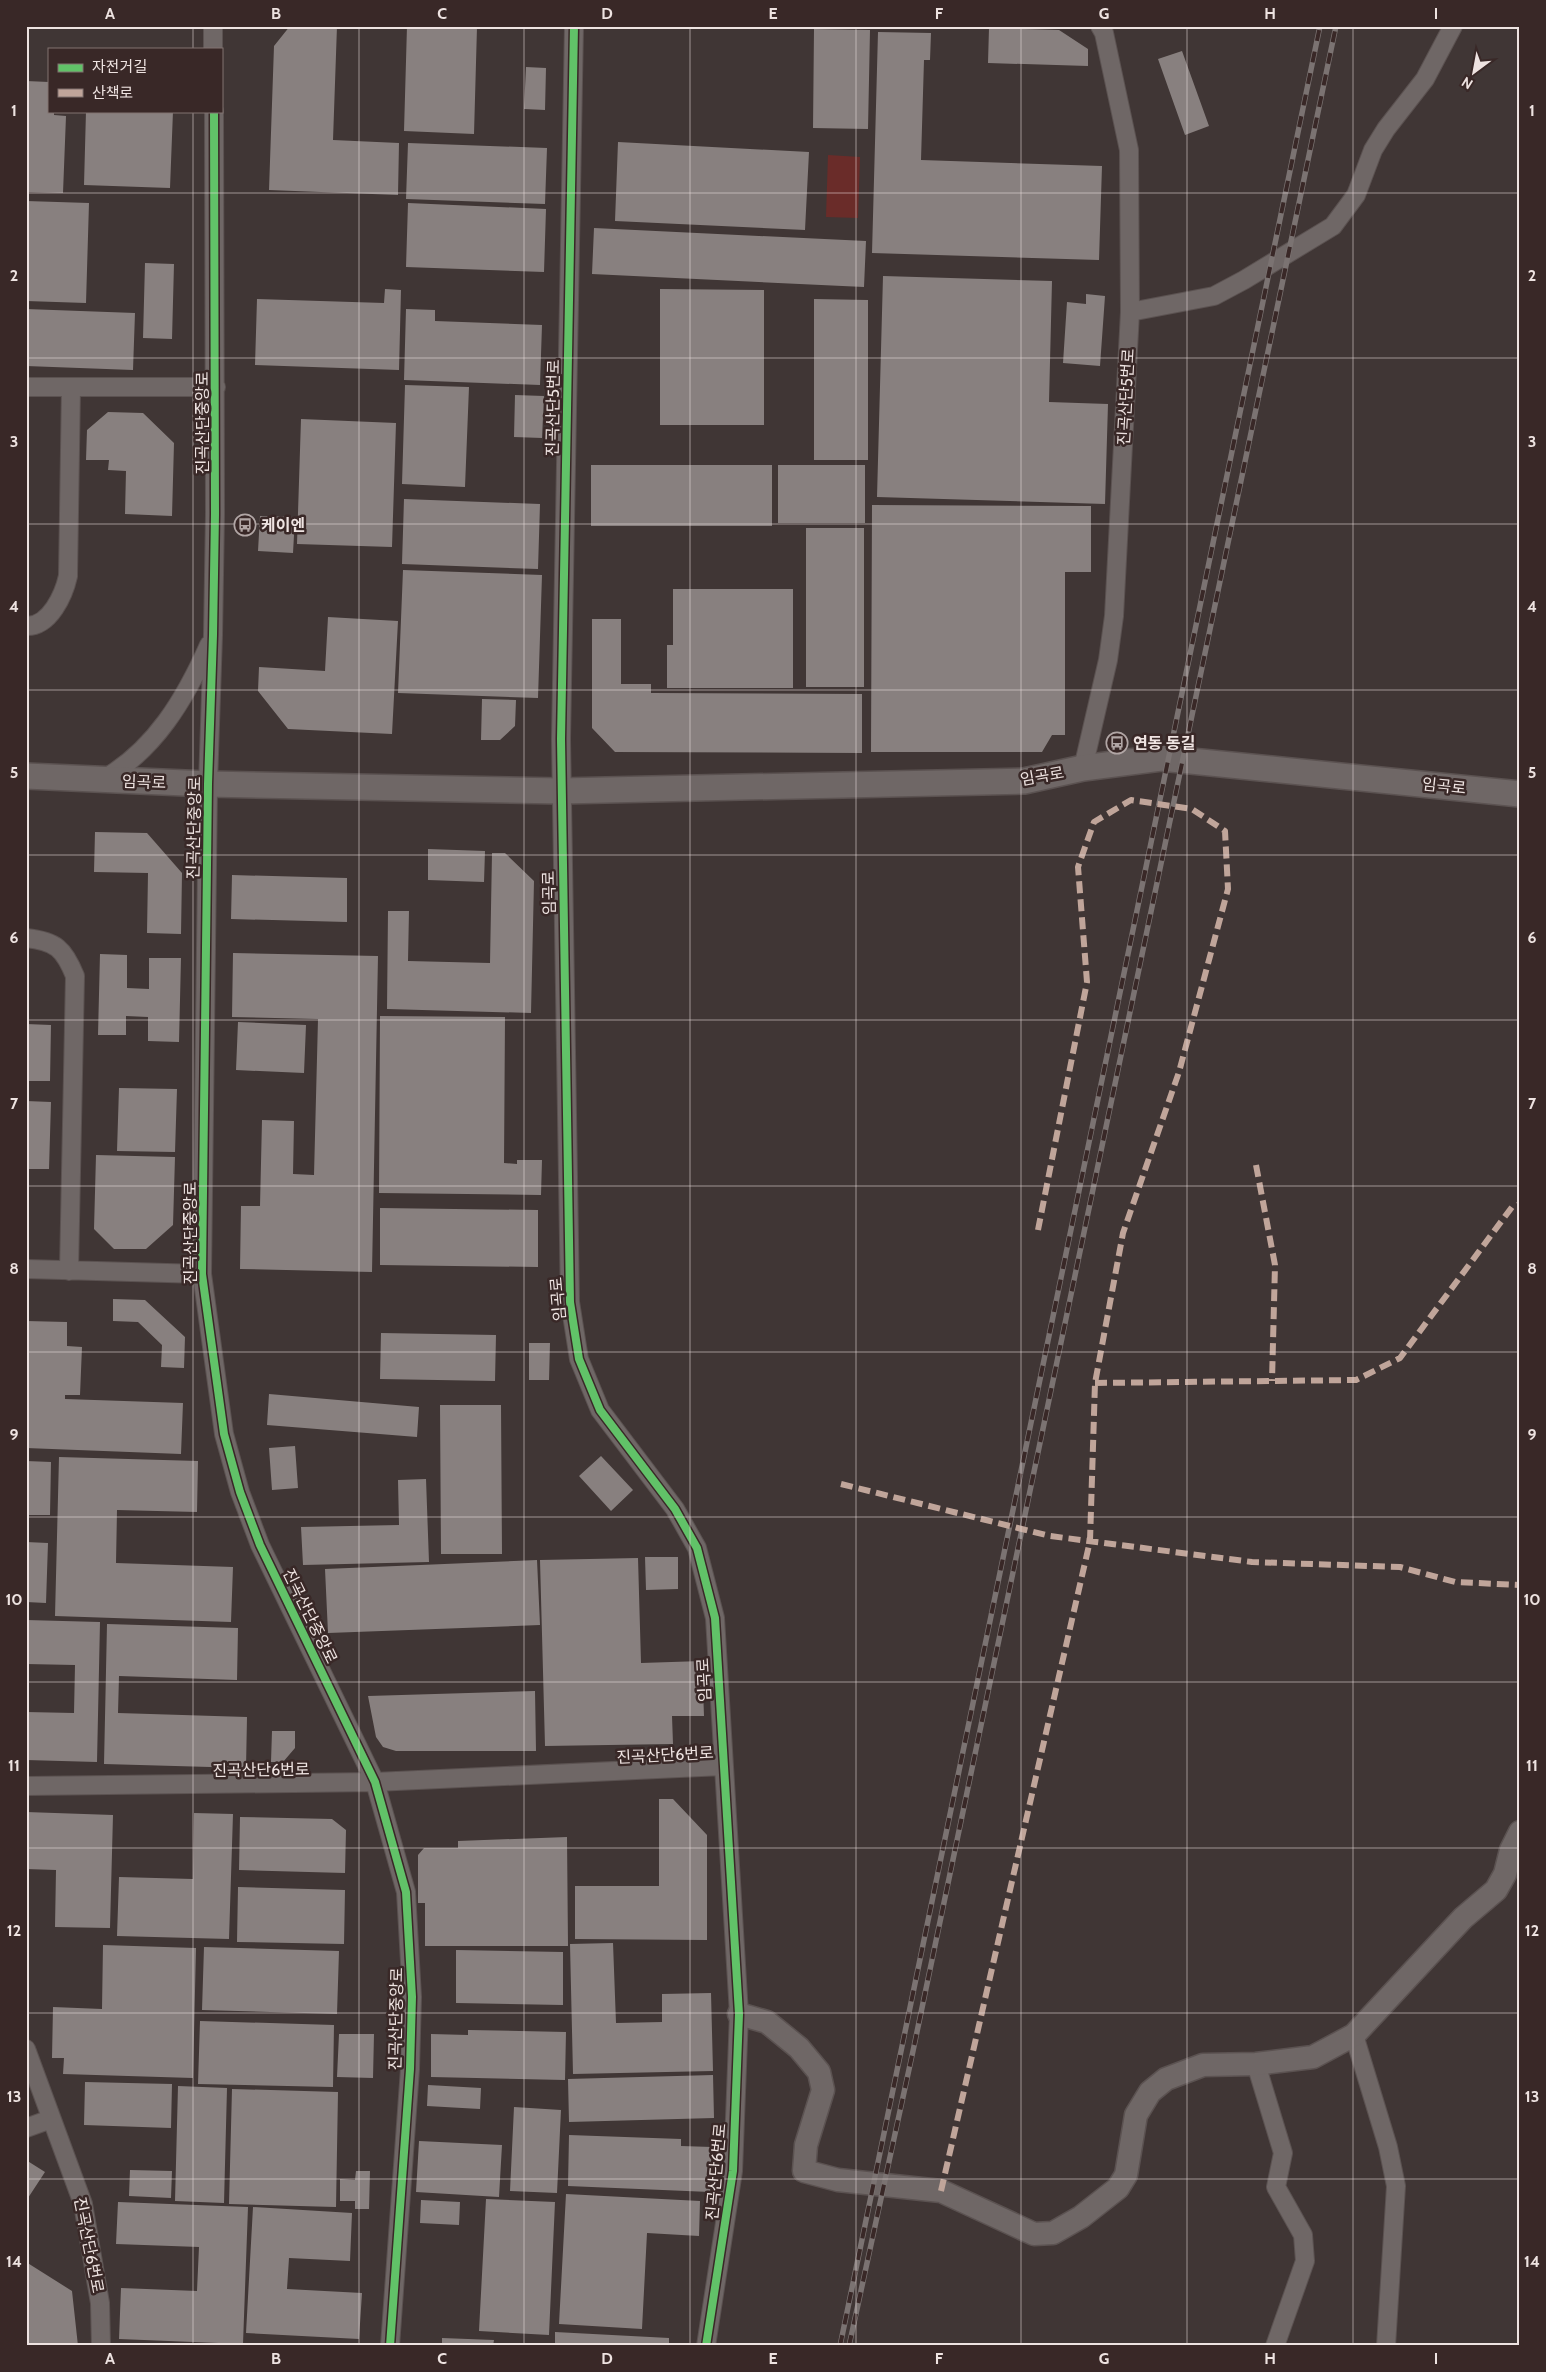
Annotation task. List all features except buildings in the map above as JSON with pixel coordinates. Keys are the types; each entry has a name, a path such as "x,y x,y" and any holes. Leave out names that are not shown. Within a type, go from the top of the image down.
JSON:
{"main road":[{"name":"임곡로","path":"26,776 208,784 561,791 1024,781 1083,768 1161,758 1520,794"}],"street":[{"path":"213,26 213,48"},
{"name":"진곡산단5번로","path":"561,791 574,26"},
{"name":"진곡산단5번로","path":"1083,768 1108,660 1114,616 1130,312 1129,150 1118,90 1104,33 1100,26"},
{"path":"1130,312 1214,296 1333,226 1356,195 1373,150 1386,129 1425,79 1454,26"},
{"name":"진곡산단중앙로","path":"214,112 216,387 214,635 208,784 202,1274 224,1434 240,1492 260,1545 375,1782 406,1892 412,1997 410,2069 390,2346"},
{"path":"26,387 216,387"},
{"path":"26,626 31,626 49,616 64,594 68,576 71,387"},
{"path":"102,780 130,761 173,715 197,672 214,635"},
{"name":"임곡로","path":"561,791 570,1302 579,1359 600,1410 675,1509 696,1548 715,1618 723,1766"},
{"path":"26,938 51,944 63,950 75,976 70,1271"},
{"path":"26,1269 202,1274"},
{"name":"진곡산단6번로","path":"26,1786 375,1782 723,1766 739,2014 733,2171 706,2346"},
{"path":"739,2014 767,2022 799,2048 819,2072 823,2090 806,2145 804,2170 838,2180 941,2191 1034,2234 1053,2233 1080,2217 1118,2188 1126,2175 1136,2115 1150,2092 1166,2079 1203,2066 1256,2064 1313,2057 1354,2035 1463,1918 1496,1890 1505,1874 1511,1850 1520,1832"},
{"path":"1354,2035 1388,2147 1396,2186 1386,2346"},
{"name":"진곡산단6번로","path":"26,2049 83,2204 100,2303 101,2346"},
{"path":"1256,2064 1283,2153 1276,2187 1303,2234 1305,2261 1275,2346"},
{"path":"26,2128 51,2119"}],"shaded area":[{"path":"828,155 860,157 858,218 826,217"}],"railway":[{"path":"840,2346 1320,26"},
{"path":"849,2346 913,2051 1336,26"}],"marked path":[{"path":"941,2191 1090,1541 1095,1383 1123,1233 1179,1072 1228,889 1225,831 1192,809 1131,800 1094,822 1078,867 1087,982 1038,1230"},
{"path":"1256,1165 1275,1265 1272,1381"},
{"path":"1095,1383 1356,1380 1400,1358 1512,1207 1520,1204"},
{"path":"841,1484 1050,1536 1252,1562 1400,1567 1455,1582 1520,1585"}],"cycle path":[{"path":"574,26 561,739 570,1302 579,1359 600,1410 675,1509 697,1548 715,1618 739,2014 733,2171 706,2346"},
{"path":"214,112 215,514 208,784 202,1274 224,1434 240,1492 260,1545 375,1782 406,1892 412,1997 410,2069 390,2346"}],"place":[{"name":"케이엔","path":"245,525"},
{"name":"연동 동길","path":"1117,743"}]}
